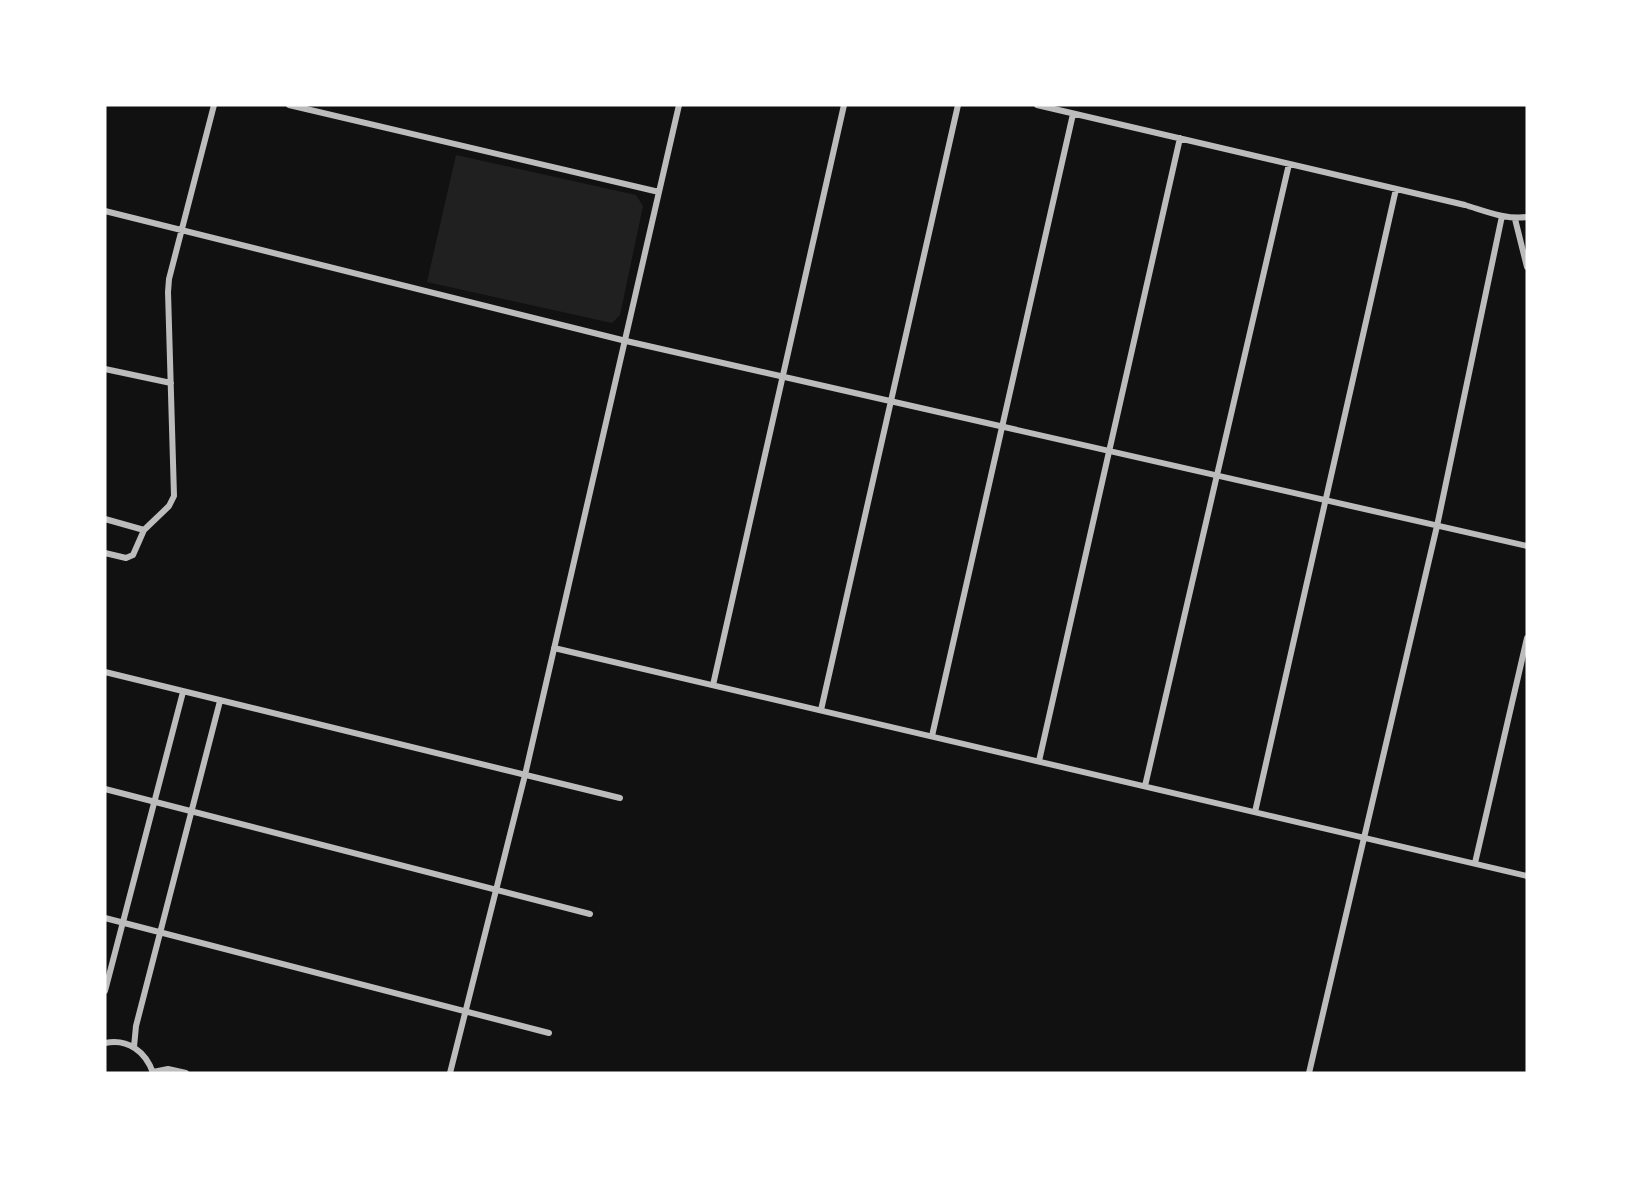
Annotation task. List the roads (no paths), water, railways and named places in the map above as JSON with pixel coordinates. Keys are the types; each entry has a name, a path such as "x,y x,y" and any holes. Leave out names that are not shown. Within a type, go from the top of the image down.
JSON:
{"street":[{"path":"105,553 126,558 133,555 144,530 168,506 174,496 168,292 214,105"},
{"path":"289,105 658,192"},
{"path":"450,1073 525,775 679,105"},
{"path":"713,685 844,105"},
{"path":"821,710 958,105"},
{"path":"1036,105 1515,219 1527,217"},
{"path":"932,736 1073,114"},
{"path":"1040,761 1180,138"},
{"path":"1145,786 1289,164"},
{"path":"1255,812 1396,189"},
{"path":"105,211 626,341 1527,546"},
{"path":"1309,1073 1437,526 1502,216"},
{"path":"1515,219 1527,267"},
{"path":"105,369 171,384"},
{"path":"105,519 144,530"},
{"path":"1474,863 1527,638"},
{"path":"554,648 1527,876"},
{"path":"105,672 620,798"},
{"path":"105,991 183,692"},
{"path":"134,1047 136,1026 220,701"},
{"path":"105,789 590,914"},
{"path":"105,918 549,1033"},
{"path":"105,1043 123,1043 134,1047 143,1054 153,1072 168,1069 186,1073"}]}
